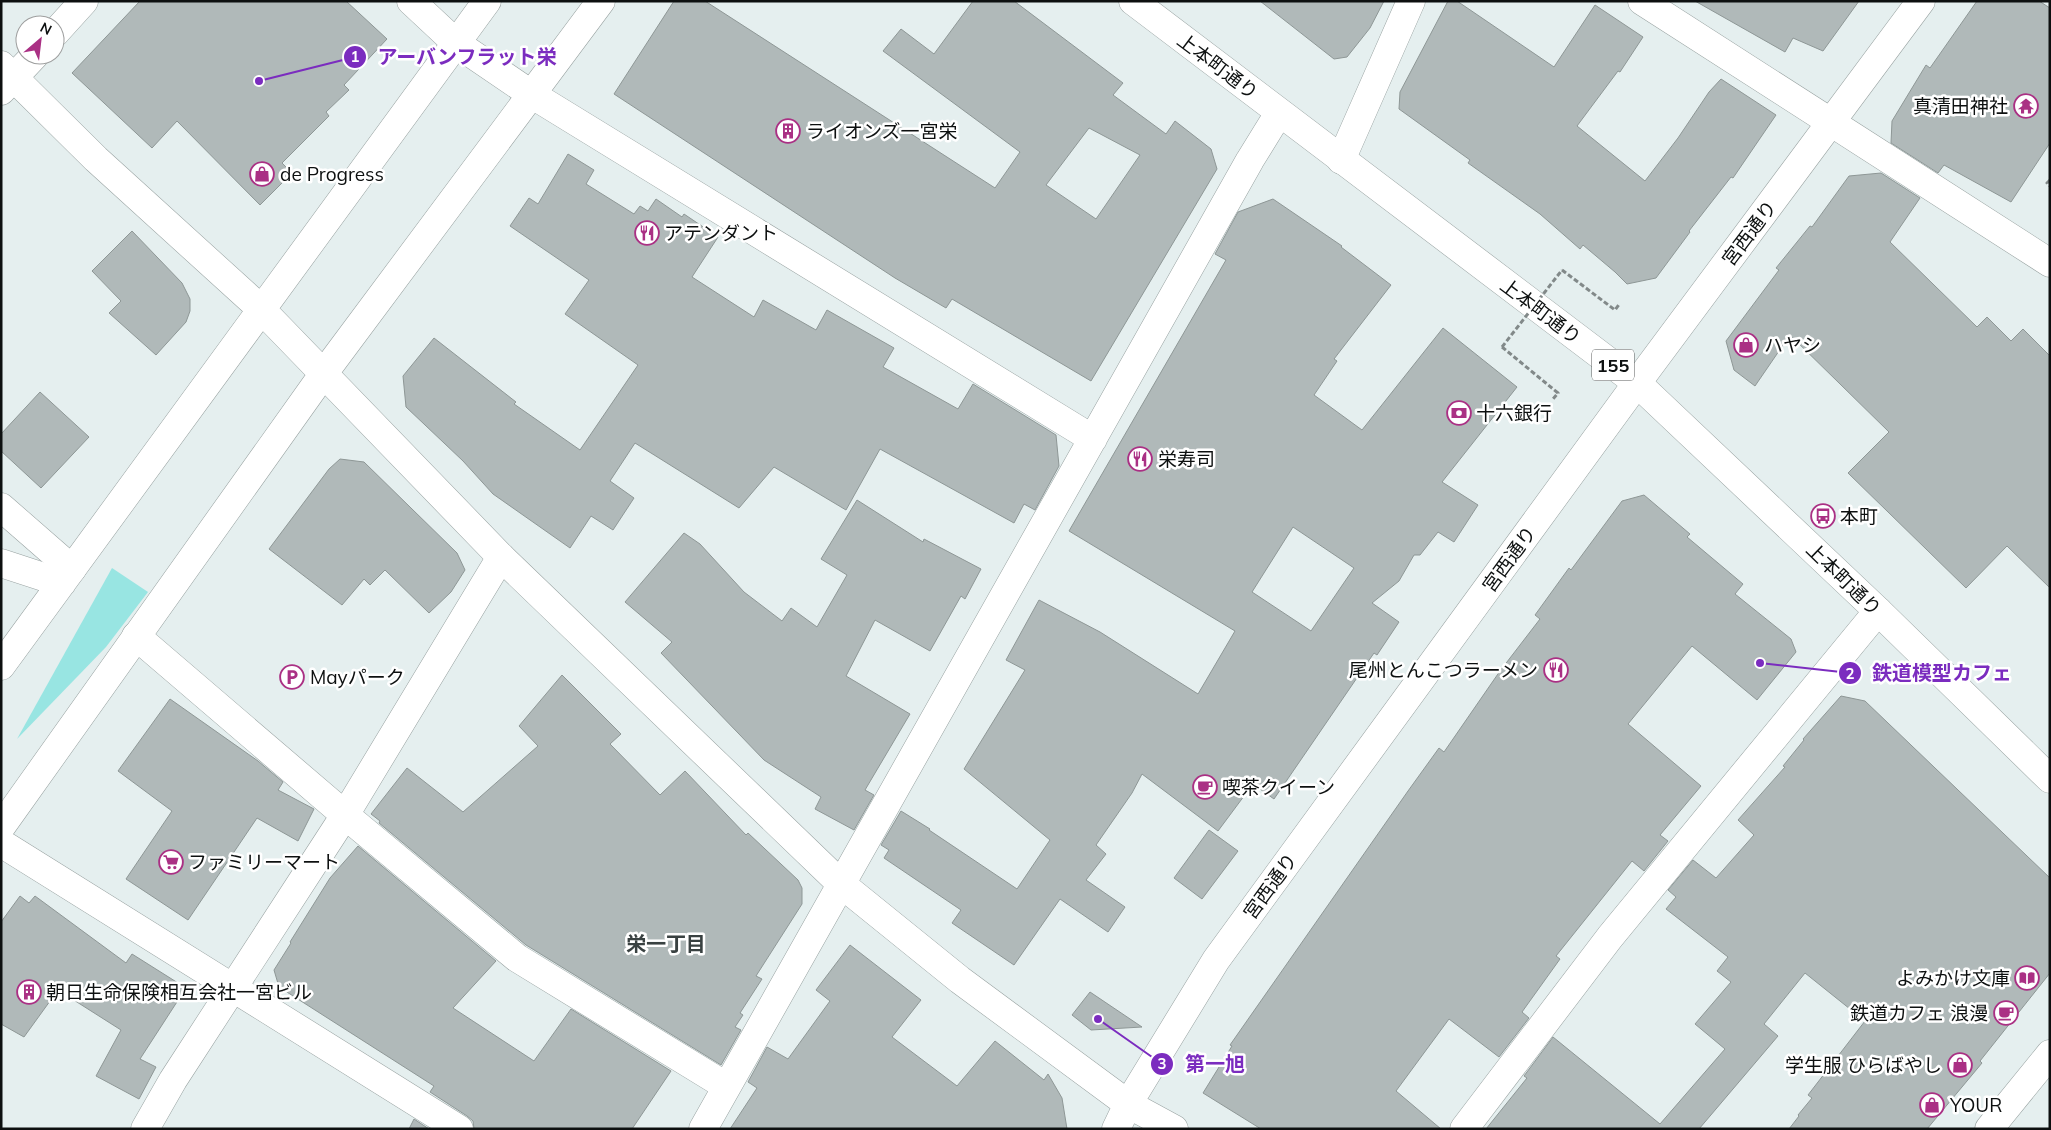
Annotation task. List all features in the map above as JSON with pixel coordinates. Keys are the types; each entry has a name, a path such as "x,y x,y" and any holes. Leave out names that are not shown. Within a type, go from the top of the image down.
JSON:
{"main road":[{"path":"65,22 84,1"},
{"path":"411,1 456,43 531,94 1093,439"},
{"path":"1,666 487,1"},
{"path":"1,827 324,373 601,1"},
{"name":"上本町通り","path":"1133,1 1637,383 1878,612 2050,779"},
{"path":"1341,160 1411,1"},
{"path":"1642,1 2050,263"},
{"name":"宮西通り","path":"1116,1129 1128,1104 1216,960 1637,383 1921,1"},
{"path":"21,65 6,77 261,309 501,557 840,883 960,980 1128,1104 1174,1129"},
{"path":"702,1129 1250,160 1279,113"},
{"path":"1,507 67,576"},
{"path":"145,1129 174,1080 345,815 501,557"},
{"path":"1,563 67,576"},
{"path":"1464,1129 1610,937 1878,612"},
{"path":"136,636 345,815 517,958 726,1086"},
{"path":"1,843 459,1129"},
{"path":"1990,1129 2050,1054"}],"path":[{"path":"2050,180 2047,182 2050,186"},
{"path":"1553,399 1558,394 1502,347 1562,270 1615,310 1620,303"}],"shaded area":[{"path":"112,568 148,592 106,647 17,739"}],"building":[{"path":"140,1 346,1 387,39 344,85 349,90 326,112 329,116 282,163 292,173 260,205 177,121 152,148 72,73"},
{"path":"674,1 705,1 995,188 1020,152 883,51 901,29 934,54 973,1 1014,1 1123,83 1113,95 1166,134 1175,121 1211,149 1217,169 1091,381 952,299 946,308 895,278 614,94","holes":["1089,128 1140,155 1096,219 1046,185"]},
{"path":"1260,1 1384,1 1370,28 1347,57 1334,59"},
{"path":"1448,1 1457,1 1554,67 1595,5 1643,37 1620,72 1618,71 1577,126 1645,181 1678,138 1709,92 1721,79 1776,115 1733,178 1731,177 1689,231 1656,278 1627,284 1583,245 1580,249 1540,214 1468,163 1470,160 1399,109 1400,92"},
{"path":"1695,1 1859,1 1823,51 1793,38 1785,52"},
{"path":"1977,1 2039,1 2050,8 2050,143 2011,202 1944,165 1938,173 1891,143 1892,121 1926,65 1930,68"},
{"path":"568,154 594,170 586,184 634,214 640,206 648,211 656,199 682,217 684,214 718,237 692,277 754,317 763,300 816,330 827,310 894,348 883,367 958,409 973,384 1056,435 1059,466 1035,510 1024,504 1014,523 880,449 846,510 774,467 739,508 635,443 610,481 634,498 613,530 591,516 570,548 493,494 463,461 406,407 403,376 434,338 516,402 514,404 580,450 638,365 565,314 589,280 510,226 529,198 538,204"},
{"path":"1881,173 1920,198 1890,242 1977,327 1987,317 2011,341 2023,329 2050,356 2050,588 2007,546 1966,588 1848,473 1889,432 1790,335 1755,386 1734,370 1726,341 1779,270 1776,268 1810,226 1812,227 1849,176"},
{"path":"1273,199 1342,246 1391,285 1334,359 1337,361 1314,395 1362,430 1443,328 1517,387 1442,482 1478,505 1454,542 1438,532 1420,555 1414,555 1399,581 1372,603 1399,622 1377,655 1374,653 1274,799 1253,784 1218,831 1142,774 1132,793 1096,845 1106,854 1086,880 1125,907 1108,932 1060,899 1014,965 952,923 961,910 884,858 889,850 881,845 901,811 1017,889 1050,840 964,769 1025,670 1006,660 1039,600 1100,632 1198,694 1235,631 1069,531 1226,260 1215,254 1238,212","holes":["1293,527 1354,568 1311,631 1252,592"]},
{"path":"132,231 182,283 190,299 190,311 186,322 156,355 109,313 121,301 92,271"},
{"path":"40,392 89,437 41,488 1,451 1,434"},
{"path":"340,459 364,462 457,553 465,570 451,592 429,613 385,570 370,585 364,579 342,605 269,549 329,469"},
{"path":"1644,495 1690,534 1687,537 1743,584 1735,594 1791,639 1796,652 1757,700 1692,646 1628,724 1701,786 1660,835 1668,841 1644,871 1632,861 1556,956 1560,959 1522,1012 1529,1018 1499,1057 1449,1019 1396,1091 1441,1129 1261,1129 1203,1093 1232,1046 1230,1045 1408,791 1439,748 1444,752 1500,671 1540,619 1535,615 1569,568 1571,570 1622,501"},
{"path":"857,500 923,542 924,539 981,569 965,599 961,596 930,651 875,620 846,676 910,714 865,790 874,795 854,830 815,809 821,797 764,760 661,653 672,642 625,602 684,533 700,544 744,592 782,621 791,608 817,627 847,575 821,559"},
{"path":"562,675 621,734 610,744 660,795 685,771 746,835 748,833 798,880 802,888 802,904 756,976 762,979 740,1013 743,1015 735,1027 741,1030 721,1065 526,945 379,823 380,821 371,814 407,768 463,812 538,746 519,726"},
{"path":"1841,696 1865,701 2050,878 2050,973 1980,1061 1982,1063 1927,1129 1789,1129 1812,1098 1808,1095 1865,1021 1805,973 1764,1024 1778,1036 1699,1129 1486,1129 1527,1078 1524,1076 1553,1037 1660,1124 1725,1049 1695,1024 1731,982 1717,971 1728,957 1666,909 1676,897 1668,890 1693,860 1716,878 1754,835 1738,820 1785,767 1783,766 1803,739"},
{"path":"170,699 258,761 283,782 278,790 314,809 298,841 257,818 188,920 126,879 172,811 118,771"},
{"path":"1209,830 1238,851 1202,899 1174,878"},
{"path":"358,846 496,961 453,1008 534,1061 571,1009 671,1071 632,1129 474,1129 473,1121 430,1092 434,1086 279,987 274,970 330,878"},
{"path":"20,896 29,903 35,896 126,963 132,954 186,988 140,1059 156,1067 139,1099 96,1076 121,1030 58,990 24,1037 1,1024 1,922"},
{"path":"850,945 921,1000 892,1037 957,1086 995,1041 1044,1080 1048,1074 1062,1098 1067,1129 730,1129 757,1088 748,1082 767,1047 788,1059 830,1001 816,990"},
{"path":"1090,992 1142,1027 1091,1030 1072,1015"},
{"path":"414,1119 429,1129 409,1129"}],"place":[{"name":"アーバンフラット栄","path":"259,81"},
{"name":"真清田神社","path":"2026,106"},
{"name":"ライオンズ一宮栄","path":"788,131"},
{"name":"de Progress","path":"262,174"},
{"name":"アテンダント","path":"647,233"},
{"name":"ハヤシ","path":"1746,345"},
{"name":"十六銀行","path":"1459,413"},
{"name":"栄寿司","path":"1140,459"},
{"name":"本町","path":"1823,516"},
{"name":"鉄道模型カフェ","path":"1760,663"},
{"name":"尾州とんこつラーメン","path":"1556,670"},
{"name":"Mayパーク","path":"292,677"},
{"name":"喫茶クイーン","path":"1205,787"},
{"name":"ファミリーマート","path":"171,862"},
{"name":"よみかけ文庫","path":"2027,978"},
{"name":"朝日生命保険相互会社一宮ビル","path":"29,992"},
{"name":"鉄道カフェ 浪漫","path":"2006,1013"},
{"name":"第一旭","path":"1098,1019"},
{"name":"学生服 ひらばやし","path":"1960,1065"},
{"name":"YOUR","path":"1932,1105"}],"district":[{"name":"栄一丁目","path":"666,943"}]}
